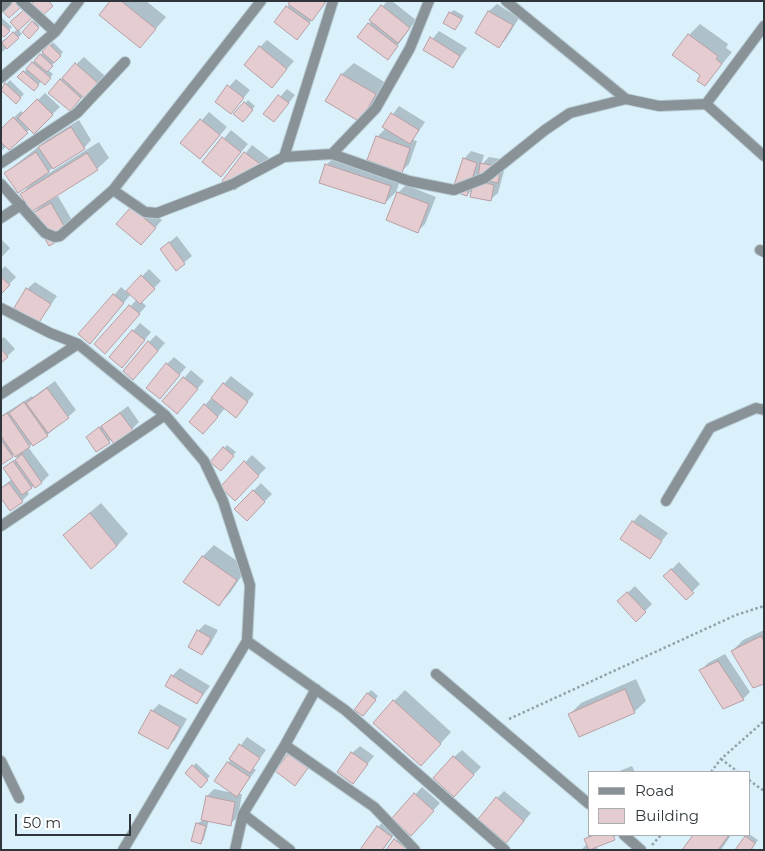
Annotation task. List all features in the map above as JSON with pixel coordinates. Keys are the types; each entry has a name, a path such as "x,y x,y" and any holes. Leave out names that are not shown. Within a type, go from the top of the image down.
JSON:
{"street":[{"path":"1,6 6,1"},
{"path":"21,1 55,32"},
{"path":"1,78 55,32 79,1"},
{"path":"1,184 45,233 55,237 60,236 113,190 260,1"},
{"path":"284,157 333,1"},
{"path":"332,154 376,108 410,48 429,1"},
{"path":"506,1 626,99"},
{"path":"706,104 764,26"},
{"path":"1,163 77,113 126,62"},
{"path":"113,190 145,212 157,213 233,184 284,157 332,154 409,181 454,190 485,178 545,130 570,113 626,99 659,106 706,104 764,156"},
{"path":"1,218 21,205"},
{"path":"1,308 50,333 78,344 165,415 204,461 223,501 250,585 247,641 123,850"},
{"path":"1,394 78,344"},
{"path":"666,501 710,428 756,408 764,410"},
{"path":"1,526 165,415"},
{"path":"247,641 345,710 505,850"},
{"path":"436,674 588,803"},
{"path":"235,850 243,814 285,745 316,688"},
{"path":"285,745 374,807 415,850"},
{"path":"1,761 19,798"},
{"path":"243,814 290,850"},
{"path":"625,836 641,850"}],"path":[{"path":"497,725 736,615 764,606"},
{"path":"712,771 721,759 764,721"},
{"path":"721,759 737,771"},
{"path":"750,781 764,791"},
{"path":"649,850 660,836"}],"building":[{"path":"10,1 17,1 22,6 9,18 1,10"},
{"path":"34,1 49,1 53,6 42,16 31,5"},
{"path":"110,1 121,1 156,29 140,48 99,15"},
{"path":"290,1 323,1 325,3 312,21 288,4"},
{"path":"381,5 410,28 398,43 369,20"},
{"path":"286,6 310,23 297,40 274,22"},
{"path":"26,8 33,17 18,31 10,22"},
{"path":"488,11 513,25 499,48 475,33"},
{"path":"449,12 462,19 455,30 443,23"},
{"path":"32,21 39,28 29,39 22,32"},
{"path":"1,23 10,31 4,37 1,35"},
{"path":"368,23 398,46 388,60 357,37"},
{"path":"13,32 19,38 7,49 2,43"},
{"path":"688,34 718,56 716,59 722,64 705,86 697,81 700,75 672,55"},
{"path":"430,37 460,56 453,68 423,50"},
{"path":"49,44 61,56 54,63 42,52"},
{"path":"259,46 287,69 272,88 244,65"},
{"path":"40,54 53,66 47,72 34,61"},
{"path":"32,62 51,78 45,85 26,69"},
{"path":"75,63 99,84 85,99 62,78"},
{"path":"23,71 39,85 34,91 17,77"},
{"path":"341,74 376,94 360,122 325,101"},
{"path":"60,79 81,98 70,111 48,93"},
{"path":"5,83 21,98 16,104 1,90"},
{"path":"227,85 244,98 231,114 215,102"},
{"path":"278,95 289,103 274,122 263,114"},
{"path":"37,99 53,115 34,134 18,118"},
{"path":"244,102 253,110 243,122 233,114"},
{"path":"391,113 419,130 410,144 382,127"},
{"path":"13,117 28,133 9,150 1,142 1,129"},
{"path":"200,119 220,135 200,159 180,143"},
{"path":"71,127 85,149 53,169 38,147"},
{"path":"376,136 410,148 402,173 367,160"},
{"path":"222,137 241,152 221,177 202,162"},
{"path":"36,152 49,172 18,193 4,173"},
{"path":"244,152 263,166 235,190 222,181"},
{"path":"87,153 98,170 31,212 20,194"},
{"path":"463,158 477,163 467,196 452,191"},
{"path":"480,163 501,167 498,183 478,179"},
{"path":"325,164 391,186 385,204 319,183"},
{"path":"474,180 494,185 491,201 470,197"},
{"path":"397,192 429,204 418,233 386,220"},
{"path":"51,203 69,235 49,246 31,214"},
{"path":"131,207 156,228 141,245 116,224"},
{"path":"169,242 185,264 176,271 160,249"},
{"path":"141,275 155,289 140,304 126,291"},
{"path":"1,277 10,285 1,294"},
{"path":"26,288 51,304 38,324 14,308"},
{"path":"113,294 124,303 90,344 78,334"},
{"path":"129,305 140,314 105,354 94,344"},
{"path":"132,330 145,340 122,368 109,357"},
{"path":"148,341 158,351 133,380 123,371"},
{"path":"1,349 8,357 1,363"},
{"path":"166,363 180,375 160,399 146,388"},
{"path":"183,377 198,389 177,414 162,401"},
{"path":"223,383 248,402 236,418 211,398"},
{"path":"47,388 69,418 48,433 26,403"},
{"path":"24,402 48,436 33,446 9,413"},
{"path":"204,404 218,417 203,434 189,422"},
{"path":"7,413 30,447 15,457 1,436 1,417"},
{"path":"120,413 133,430 114,444 101,426"},
{"path":"99,427 110,443 96,452 86,437"},
{"path":"1,440 13,457 1,465"},
{"path":"223,447 234,456 221,471 210,462"},
{"path":"22,454 42,483 35,488 15,460"},
{"path":"13,461 32,488 22,495 3,468"},
{"path":"244,461 259,476 235,501 220,487"},
{"path":"9,483 23,502 10,511 1,498 1,488"},
{"path":"253,490 265,502 247,521 234,509"},
{"path":"90,513 117,546 91,569 63,535"},
{"path":"632,521 662,541 650,559 620,539"},
{"path":"202,556 237,580 219,606 183,582"},
{"path":"671,569 694,593 686,600 663,576"},
{"path":"627,592 646,612 636,622 617,601"},
{"path":"197,630 211,638 202,655 188,647"},
{"path":"761,636 764,641 764,684 753,688 731,651"},
{"path":"718,661 744,700 723,709 699,670"},
{"path":"171,675 203,694 197,704 165,686"},
{"path":"625,689 635,713 579,737 568,714"},
{"path":"367,693 376,700 363,716 354,710"},
{"path":"393,700 441,744 421,766 373,723"},
{"path":"151,710 180,727 168,749 138,733"},
{"path":"239,744 260,758 250,773 229,759"},
{"path":"351,752 368,764 353,784 337,772"},
{"path":"288,754 308,768 295,786 275,771"},
{"path":"453,756 474,775 454,797 433,778"},
{"path":"227,762 250,777 237,797 214,781"},
{"path":"192,765 208,780 201,788 185,773"},
{"path":"414,793 434,811 411,836 392,818"},
{"path":"206,796 235,802 231,826 201,820"},
{"path":"496,797 524,821 506,843 478,819"},
{"path":"196,823 206,826 201,844 191,841"},
{"path":"377,826 392,837 382,850 362,850 361,848"},
{"path":"592,836 613,836 615,840 589,850 584,839"},
{"path":"692,836 728,836 718,850 682,850"},
{"path":"745,836 755,843 751,850 735,850"},
{"path":"394,839 408,850 386,850"}]}
